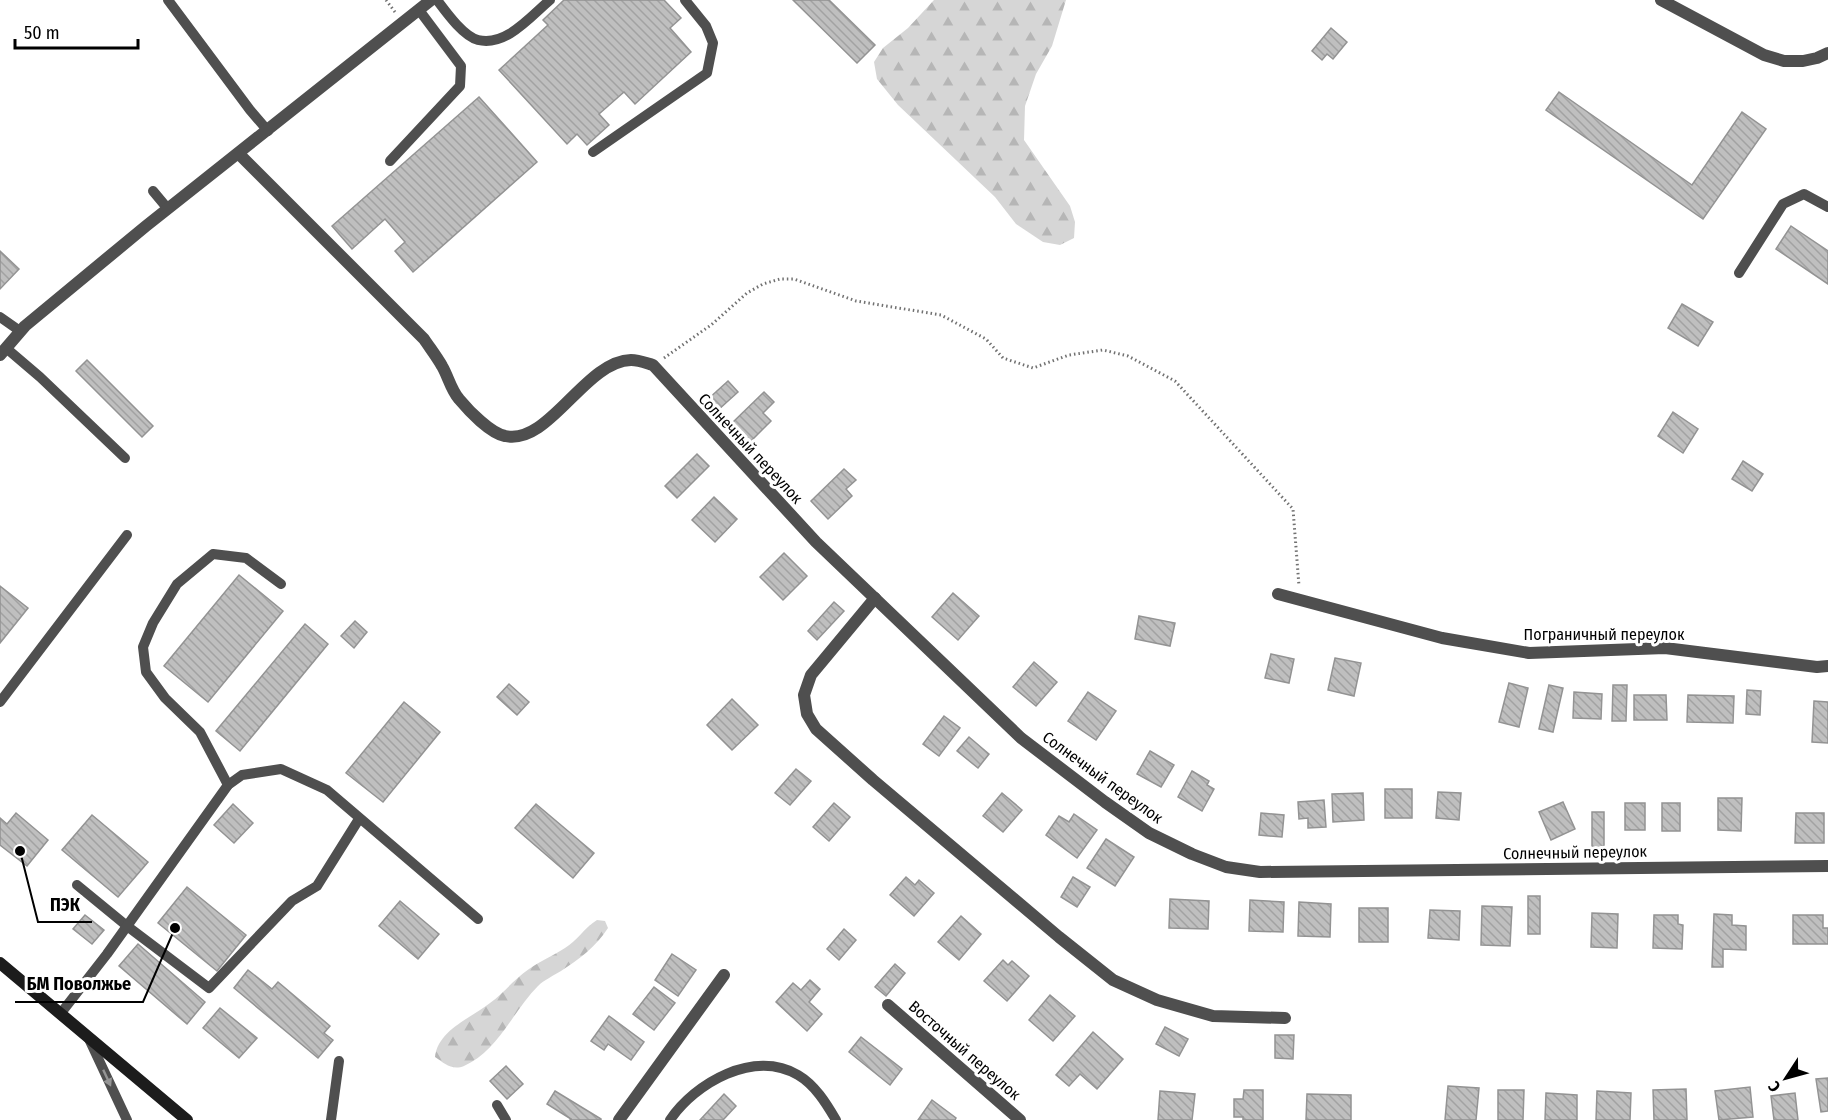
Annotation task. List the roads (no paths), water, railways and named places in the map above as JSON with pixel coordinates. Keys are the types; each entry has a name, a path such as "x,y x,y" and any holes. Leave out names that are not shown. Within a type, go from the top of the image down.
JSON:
{"main road":[{"path":"0,963 187,1120"}],"street":[{"path":"3,352 25,326 431,0"},
{"path":"1661,0 1764,55 1784,61 1803,61 1828,53"},
{"name":"Солнечный переулок","path":"239,154 424,339 441,364 457,397 490,429 504,436 519,437 533,431 600,372 615,363 629,360 653,365 816,542 1021,738 1105,802 1149,832 1192,854 1226,867 1260,872 1828,866"},
{"name":"Пограничный переулок","path":"1278,594 1442,638 1529,652 1665,648 1817,667 1828,666"},
{"path":"875,598 811,675 804,695 807,714 816,729 873,780 1113,980 1157,1000 1213,1016 1285,1018"},
{"path":"619,1120 724,975"},
{"name":"Восточный переулок","path":"888,1005 1020,1120"}],"lane":[{"path":"168,0 268,131"},
{"path":"437,0 456,25 476,40 496,40 517,28 550,0"},
{"path":"593,152 707,73 713,43 706,26 685,0"},
{"path":"390,161 460,86 461,66 419,10"},
{"path":"153,191 168,209"},
{"path":"1739,273 1783,204 1804,194 1828,207"},
{"path":"0,317 20,332"},
{"path":"3,352 40,378 124,458"},
{"path":"0,702 127,535"},
{"path":"228,785 200,732 165,698 147,672 143,647 153,623 177,584 213,554 246,558 281,584"},
{"path":"61,1013 127,926 228,785 242,776 281,769 327,790 478,919"},
{"path":"77,885 209,988 292,901 317,886 359,819"},
{"path":"88,1036 127,1120"},
{"path":"331,1120 339,1061"},
{"path":"670,1120 681,1105 720,1077 749,1067 779,1067 798,1075 811,1085 836,1120"},
{"path":"497,1105 506,1120"}],"place":[{"name":"ПЭК","path":"20,851"},
{"name":"БМ Поволжье","path":"175,928"}]}
